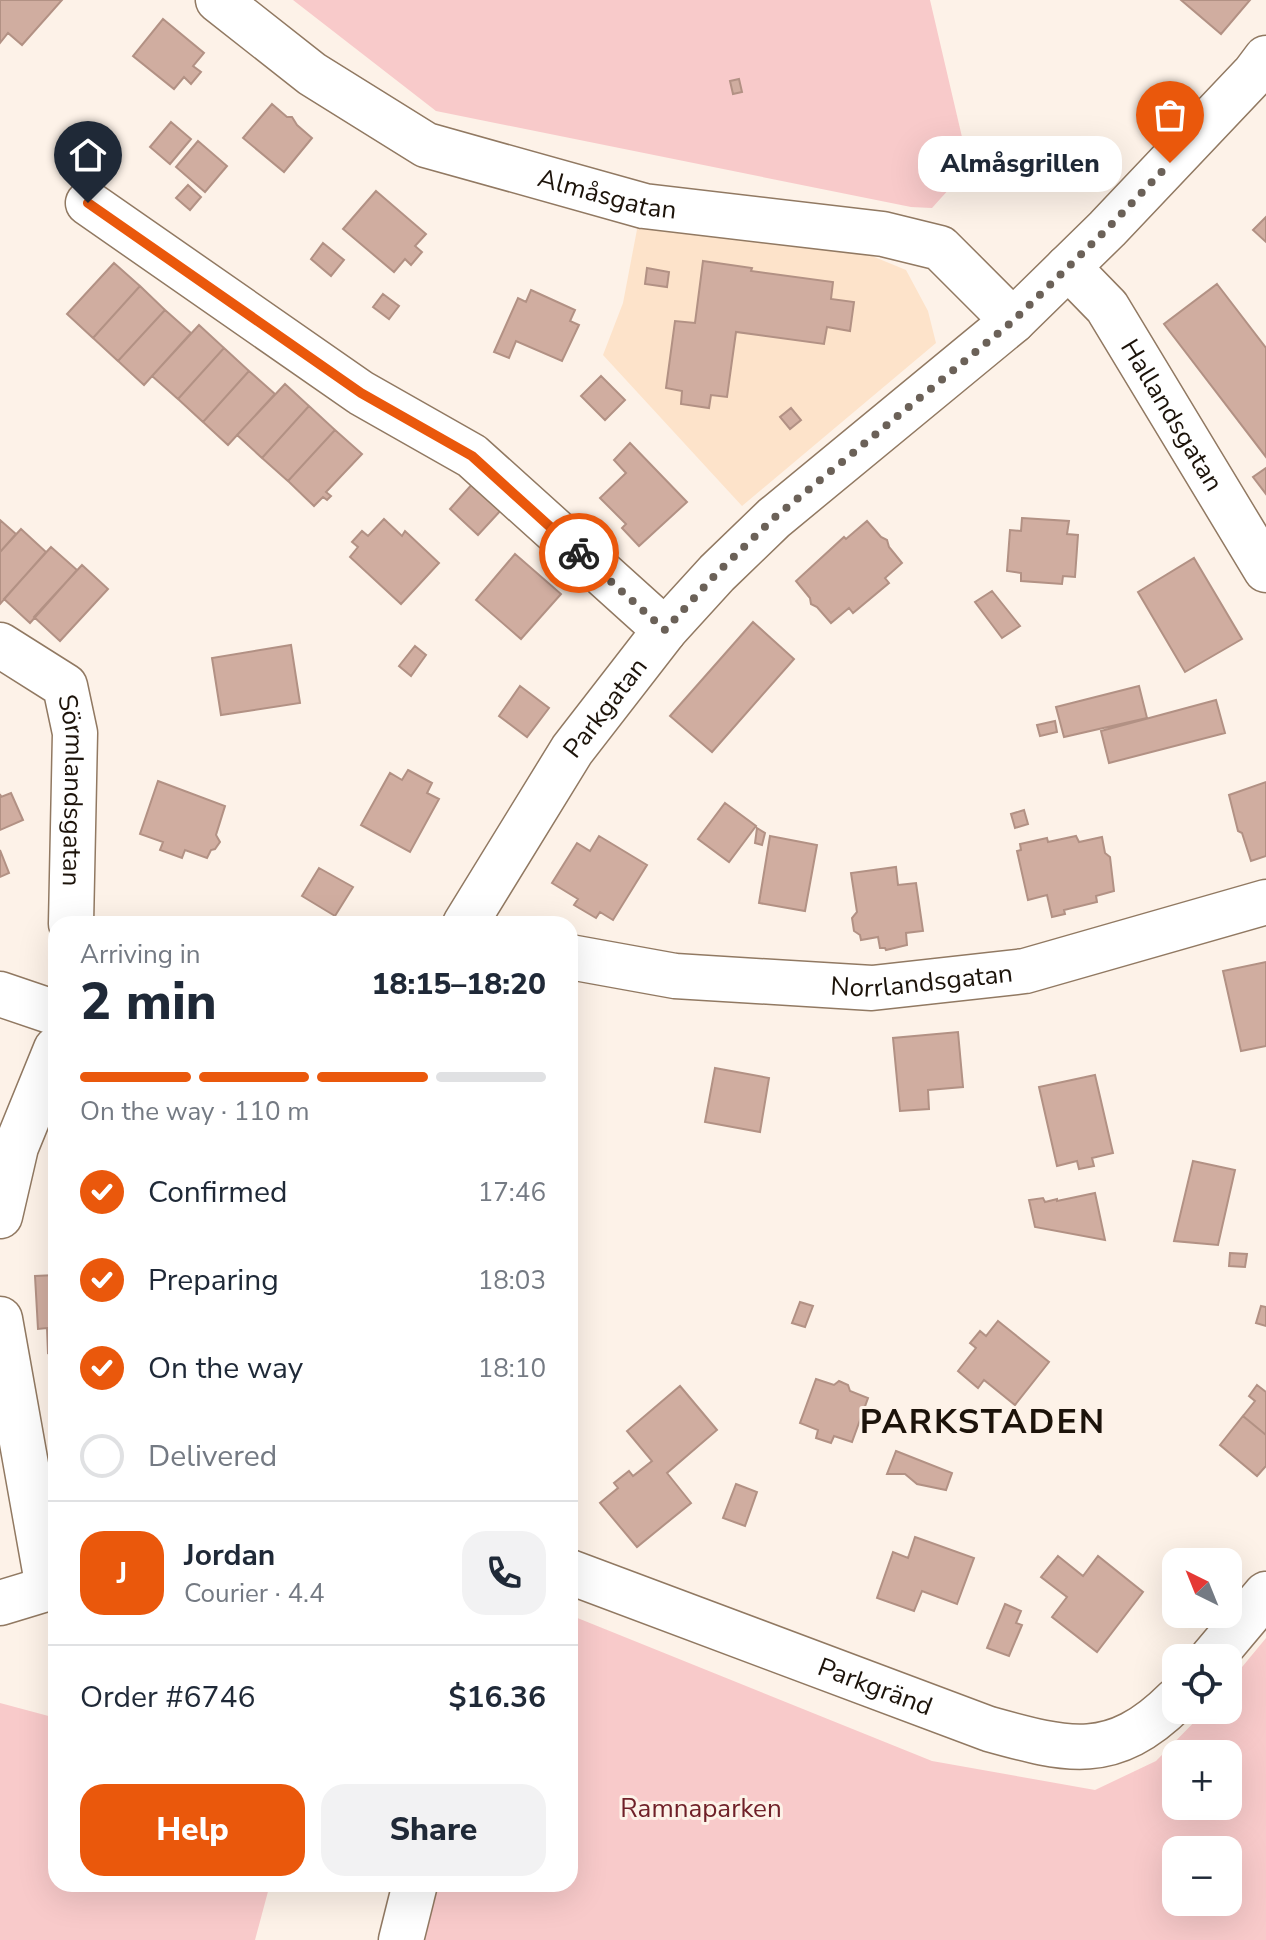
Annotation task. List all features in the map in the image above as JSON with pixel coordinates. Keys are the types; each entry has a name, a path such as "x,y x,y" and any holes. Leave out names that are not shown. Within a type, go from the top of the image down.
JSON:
{"street":[{"name":"Almåsgatan","path":"218,0 312,74 426,145 644,206 883,234 940,248 1013,321"},
{"name":"Parkgatan","path":"470,916 572,750 665,630 717,573 774,518 1013,321 1118,218 1266,58"},
{"path":"88,203 361,393 472,456 665,630"},
{"name":"Hallandsgatan","path":"1068,267 1107,307 1266,570"},
{"name":"Sörmlandsgatan","path":"0,645 65,686 75,733 71,916"},
{"name":"Norrlandsgatan","path":"578,958 675,976 872,988 1025,971 1266,902"},
{"path":"0,994 48,1010"},
{"path":"0,1216 16,1147 48,1069"},
{"path":"0,1319 48,1566"},
{"name":"Parkgränd","path":"578,1575 989,1729 1040,1744 1081,1749 1116,1742 1148,1726 1162,1713"},
{"path":"0,1603 48,1588"},
{"path":"1224,1644 1266,1594"},
{"path":"401,1940 413,1892"}],"shaded area":[{"path":"639,219 872,256 906,270 928,311 936,343 742,506 603,355 623,303"}],"green space":[{"path":"293,0 930,0 969,167 932,208 911,207 436,111"},
{"name":"Ramnaparken","path":"578,1618 932,1761 1095,1790 1156,1761 1162,1755 1162,1820 1242,1820 1242,1740 1177,1740 1192,1724 1242,1724 1242,1667 1266,1638 1266,1940 421,1940 433,1892 578,1892"},
{"path":"0,1703 48,1716 48,1892 268,1892 255,1940 0,1940"}],"building":[{"path":"0,0 62,0 22,45 8,33 0,43"},
{"path":"1181,0 1250,0 1221,34"},
{"path":"163,19 204,53 193,66 201,72 191,84 184,77 174,89 133,56"},
{"path":"739,79 742,92 733,94 730,81"},
{"path":"272,104 287,117 292,117 312,138 284,172 243,138"},
{"path":"171,122 191,139 170,164 150,147"},
{"path":"198,141 227,166 205,192 176,167"},
{"path":"188,185 201,197 190,210 176,198"},
{"path":"376,191 426,234 415,246 422,252 411,265 405,259 394,272 343,229"},
{"path":"1266,217 1266,242 1253,230"},
{"path":"323,243 344,260 331,276 311,259"},
{"path":"703,261 833,282 831,299 854,302 850,331 827,327 824,344 736,332 727,397 711,395 709,408 681,404 682,391 666,388 675,321 695,323"},
{"path":"114,263 140,286 93,338 67,314"},
{"path":"647,268 669,272 667,287 645,284"},
{"path":"1217,284 1266,348 1266,457 1164,324"},
{"path":"140,286 165,310 118,361 93,338"},
{"path":"531,290 575,310 570,321 579,325 562,361 516,341 509,358 494,352 518,298 526,302"},
{"path":"383,294 399,306 389,319 373,307"},
{"path":"165,310 191,333 144,385 118,361"},
{"path":"199,325 224,348 178,399 152,376"},
{"path":"224,348 249,371 203,422 178,399"},
{"path":"249,371 275,394 228,445 203,422"},
{"path":"601,376 625,400 605,420 581,396"},
{"path":"285,384 309,406 262,458 237,435"},
{"path":"309,406 335,430 288,481 262,458"},
{"path":"791,408 801,420 790,429 780,417"},
{"path":"335,430 362,454 326,492 331,496 327,500 323,497 314,506 288,481"},
{"path":"630,443 687,502 639,546 622,528 626,524 600,498 626,473 614,460"},
{"path":"1266,468 1266,494 1253,477"},
{"path":"474,482 502,509 478,535 450,509"},
{"path":"1022,518 1069,521 1067,534 1078,535 1075,577 1063,576 1062,584 1021,581 1021,573 1007,571 1010,530 1021,531"},
{"path":"384,519 402,536 405,531 439,563 401,604 350,557 358,547 352,542 362,531 368,536"},
{"path":"0,520 16,534 0,552"},
{"path":"867,521 887,540 902,563 885,578 889,583 853,613 849,608 831,623 811,604 810,598 796,581 844,537 846,539"},
{"path":"21,529 46,552 0,604 0,552"},
{"path":"51,547 77,570 30,623 4,599"},
{"path":"515,554 561,594 521,639 476,600"},
{"path":"1194,558 1242,639 1185,672 1138,592"},
{"path":"82,565 108,589 60,641 34,617"},
{"path":"992,591 1020,626 1002,638 975,602"},
{"path":"753,622 794,659 712,752 670,716"},
{"path":"291,645 300,703 221,715 212,658"},
{"path":"415,646 426,655 411,676 399,666"},
{"path":"520,686 549,708 527,737 499,716"},
{"path":"1139,686 1147,718 1064,737 1056,707"},
{"path":"1216,700 1225,733 1109,763 1101,731"},
{"path":"1055,721 1057,732 1040,736 1037,725"},
{"path":"408,770 432,783 427,793 439,799 410,852 361,825 390,773 402,780"},
{"path":"158,781 225,806 216,835 220,842 207,858 185,850 182,858 160,850 163,842 140,834"},
{"path":"1266,782 1266,856 1251,861 1242,833 1238,831 1229,795"},
{"path":"11,793 23,820 0,830 0,794 1,797"},
{"path":"725,803 756,826 729,862 698,839"},
{"path":"1024,810 1028,824 1015,828 1011,814"},
{"path":"757,828 765,833 762,845 755,843"},
{"path":"599,836 647,865 613,920 600,912 596,918 574,905 578,899 552,883 577,843 590,851"},
{"path":"770,836 817,845 805,911 759,903"},
{"path":"1076,836 1079,842 1102,837 1105,853 1110,857 1114,891 1096,896 1097,902 1064,910 1065,914 1052,917 1047,895 1028,900 1017,851 1021,850 1020,844"},
{"path":"0,850 9,873 0,877"},
{"path":"896,867 898,885 916,883 923,931 906,933 907,945 886,950 880,948 878,937 861,940 854,931 852,918 857,912 851,873"},
{"path":"319,868 353,887 335,916 302,896"},
{"path":"1266,962 1266,1046 1241,1051 1223,971"},
{"path":"958,1032 963,1087 928,1090 929,1109 900,1111 893,1038"},
{"path":"715,1068 769,1078 760,1132 705,1122"},
{"path":"1095,1075 1113,1153 1092,1158 1094,1166 1079,1169 1077,1161 1057,1166 1039,1087"},
{"path":"1193,1161 1235,1170 1218,1245 1174,1241"},
{"path":"1095,1193 1105,1240 1035,1227 1029,1200 1043,1198 1045,1202 1057,1201"},
{"path":"1230,1253 1247,1254 1245,1267 1229,1266"},
{"path":"48,1275 48,1353 47,1328 38,1329 35,1276"},
{"path":"800,1302 813,1306 805,1327 792,1323"},
{"path":"1261,1306 1266,1307 1266,1326 1256,1323"},
{"path":"998,1321 1049,1362 1015,1405 984,1380 978,1388 958,1371 976,1348 970,1343 980,1331 986,1336"},
{"path":"816,1379 834,1385 839,1381 848,1385 850,1391 868,1398 852,1442 834,1436 831,1443 816,1438 818,1430 800,1423"},
{"path":"1257,1385 1266,1392 1266,1435 1243,1416 1255,1401 1249,1396"},
{"path":"680,1386 717,1430 667,1473 691,1503 637,1547 600,1503 618,1488 614,1483 629,1471 633,1476 652,1461 627,1431"},
{"path":"1243,1416 1266,1435 1266,1466 1257,1476 1220,1445"},
{"path":"896,1451 952,1473 946,1490 917,1484 905,1474 887,1474"},
{"path":"736,1484 757,1492 745,1526 723,1518"},
{"path":"915,1537 974,1558 957,1604 922,1591 914,1611 877,1598 893,1552 908,1558"},
{"path":"1058,1556 1083,1576 1098,1556 1143,1592 1097,1652 1052,1617 1067,1597 1041,1577"},
{"path":"1005,1604 1021,1611 1016,1623 1022,1625 1009,1656 987,1648"}],"way so far":[{"path":"579,553 665,630 717,573 774,518 887,428 1013,321 1170,163"}],"place":[{"name":"Almåsgrillen","path":"1170,163"}],"district":[{"name":"PARKSTADEN","path":"983,1421"}],"route":[{"path":"88,203 361,393 472,456 579,553"}]}
